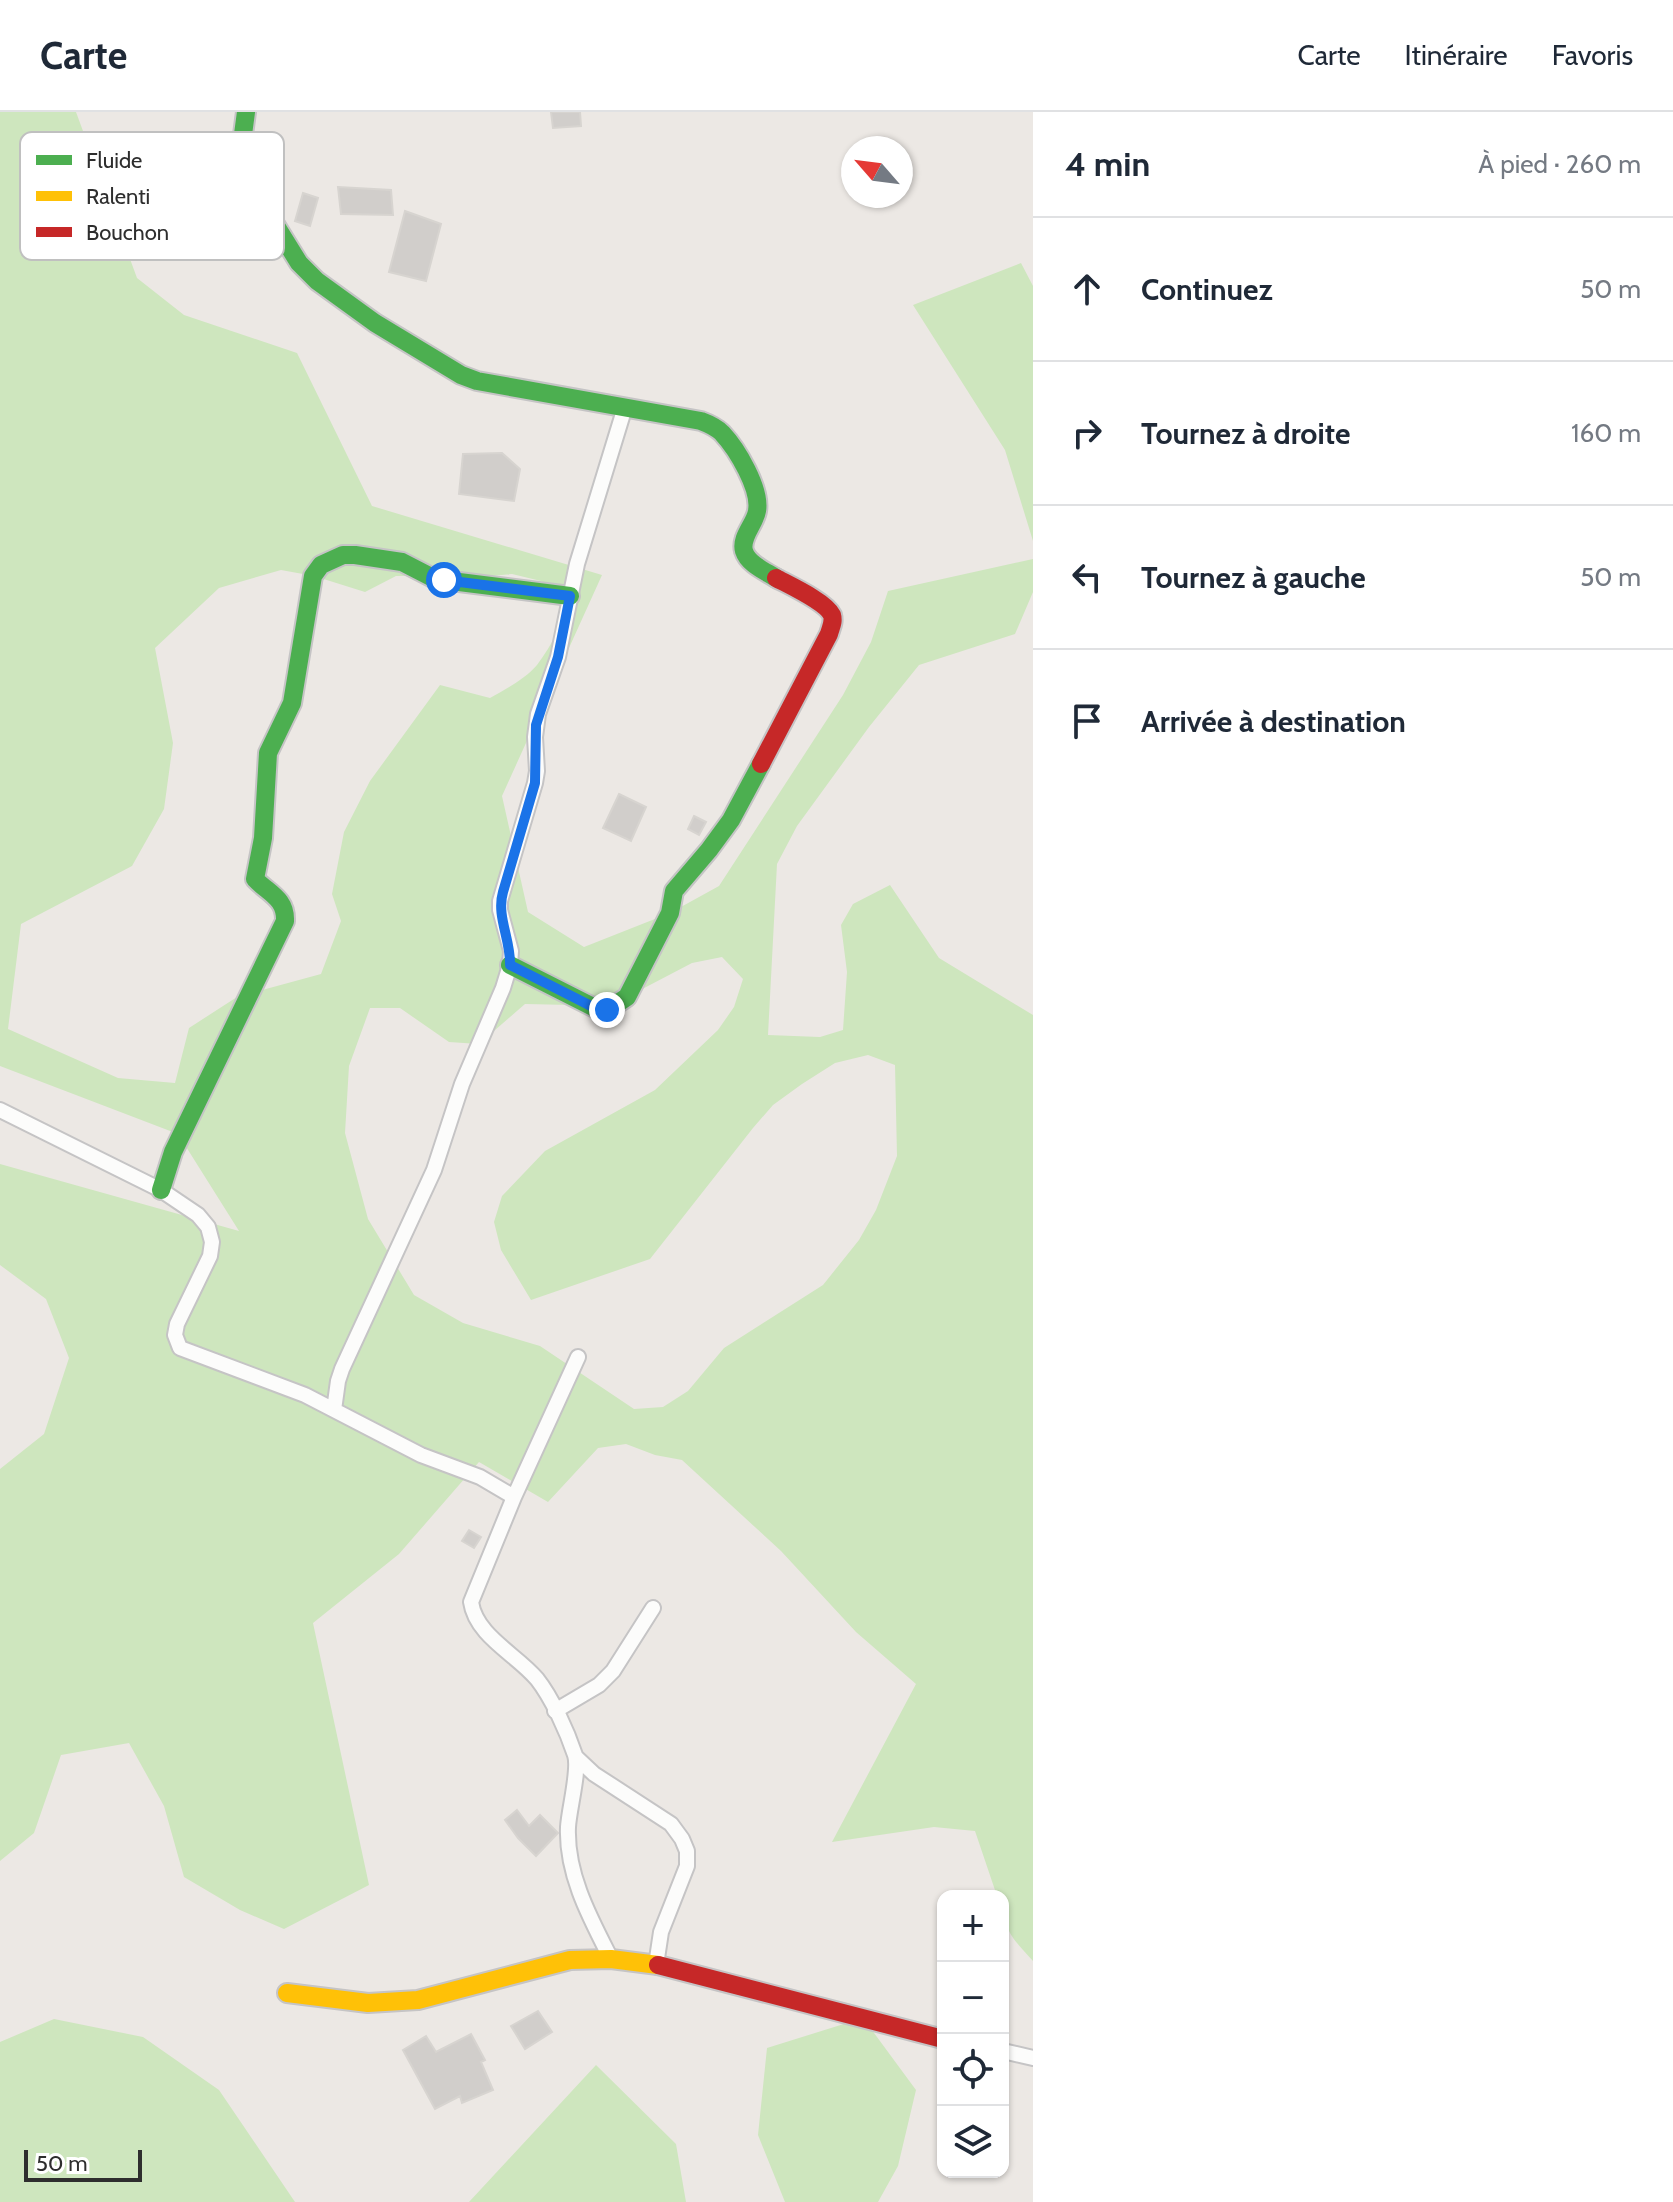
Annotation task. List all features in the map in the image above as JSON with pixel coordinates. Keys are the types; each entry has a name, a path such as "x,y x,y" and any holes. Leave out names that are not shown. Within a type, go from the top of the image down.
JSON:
{"street":[{"path":"243,132 246,112"},
{"path":"284,239 299,263 317,281 375,323 461,375 477,381 701,421 722,432 757,491 759,509 744,539 747,559 831,612 833,621 829,634 731,820 674,891 670,913 627,997 607,1010 595,1008 510,965"},
{"path":"334,1410 342,1369 434,1170 462,1084 510,965 511,951 500,901 535,783 536,725 555,666 577,564 625,407"},
{"path":"161,1190 173,1152 285,921 283,903 255,879 263,838 268,753 292,703 313,576 321,565 343,555 355,555 402,562 435,579 570,596"},
{"path":"0,1110 161,1190 198,1215 208,1227 212,1242 210,1256 177,1324 175,1335 180,1348 305,1395 421,1455 480,1477 514,1497"},
{"path":"578,1357 514,1497 471,1602 480,1625 536,1678 549,1697 577,1758 594,1774 671,1824 682,1839 687,1851 687,1866 661,1932 656,1965"},
{"path":"555,1711 599,1685 613,1671 653,1608"},
{"path":"577,1758 568,1828 570,1858 585,1909 611,1959"},
{"path":"287,1993 368,2003 418,2000 570,1960 611,1959 656,1965 937,2037"},
{"path":"1009,2052 1033,2058"}],"green space":[{"path":"0,112 76,112 83,132 20,132 20,260 130,260 137,278 184,315 297,353 372,506 602,575 502,796 528,912 584,947 670,913 719,886 843,695 871,642 888,591 1033,559 1033,592 1015,634 919,665 869,727 797,826 777,864 768,1035 820,1037 843,1030 847,972 841,925 853,904 890,885 939,958 1033,1015 1033,1961 1010,1932 1009,1890 995,1890 975,1831 934,1827 832,1842 916,1684 856,1632 781,1551 682,1460 655,1455 626,1444 598,1448 548,1502 479,1462 399,1554 313,1623 369,1885 284,1929 240,1910 184,1877 164,1806 129,1743 61,1755 34,1833 0,1861 0,1469 44,1434 69,1358 46,1299 0,1265 0,1164 239,1231 178,1134 0,1066","holes":["281,570 314,576 365,592 396,576 428,576 444,580 512,574 541,581 570,596 557,632 532,670 490,698 440,685 370,781 344,832 332,894 341,921 321,974 237,997 189,1028 175,1083 118,1078 8,1029 21,924 132,866 164,809 173,743 155,648 219,588","722,957 743,979 734,1007 718,1030 655,1090 545,1151 502,1196 494,1222 501,1250 531,1300 650,1259 773,1105 835,1063 868,1055 895,1065 897,1156 876,1210 859,1240 823,1285 724,1348 688,1391 663,1407 634,1409 540,1346 463,1323 414,1295 368,1219 345,1133 349,1066 370,1008 400,1008 449,1042 479,1044 525,1004 617,1006 627,997 692,963"]},
{"path":"1021,263 1033,286 1033,541 1005,450 913,305"},
{"path":"863,2018 916,2090 898,2166 878,2202 785,2202 758,2135 767,2048"},
{"path":"54,2019 143,2037 219,2090 295,2202 0,2202 0,2042"},
{"path":"596,2065 676,2144 686,2202 469,2202"}],"building":[{"path":"551,112 580,112 581,126 553,128"},
{"path":"338,187 391,190 393,215 341,214"},
{"path":"303,193 318,198 310,226 295,221"},
{"path":"405,211 441,224 426,281 389,272"},
{"path":"502,453 520,469 514,501 459,494 463,454"},
{"path":"619,794 646,807 631,841 603,828"},
{"path":"694,816 706,822 699,835 688,829"},
{"path":"469,1530 481,1537 474,1548 462,1541"},
{"path":"517,1810 529,1826 540,1815 558,1833 536,1856 505,1820"},
{"path":"538,2011 552,2032 525,2049 511,2026"},
{"path":"471,2034 485,2060 481,2062 493,2090 462,2103 460,2096 435,2109 403,2050 426,2036 436,2052"}],"traffic: fast":[{"path":"243,132 246,112"},
{"path":"284,239 299,263 317,281 375,323 461,375 477,381 701,421 715,427 741,459 755,492 757,511 744,541 746,556 776,578"},
{"path":"161,1190 173,1152 285,921 279,901 255,879 263,838 268,753 292,703 313,576 321,565 343,555 355,555 402,562 435,579 570,596"},
{"path":"510,965 595,1008 612,1007 627,997 670,913 674,891 731,820 761,764"}],"traffic: slow":[{"path":"287,1993 368,2003 418,2000 570,1960 611,1959 658,1965"}],"traffic: jam":[{"path":"761,764 829,634 833,620 823,605 776,578"},
{"path":"658,1965 937,2037"}],"route":[{"path":"444,580 570,596 558,657 538,714 535,783 500,910 511,951 510,965 595,1008 607,1010"}]}
